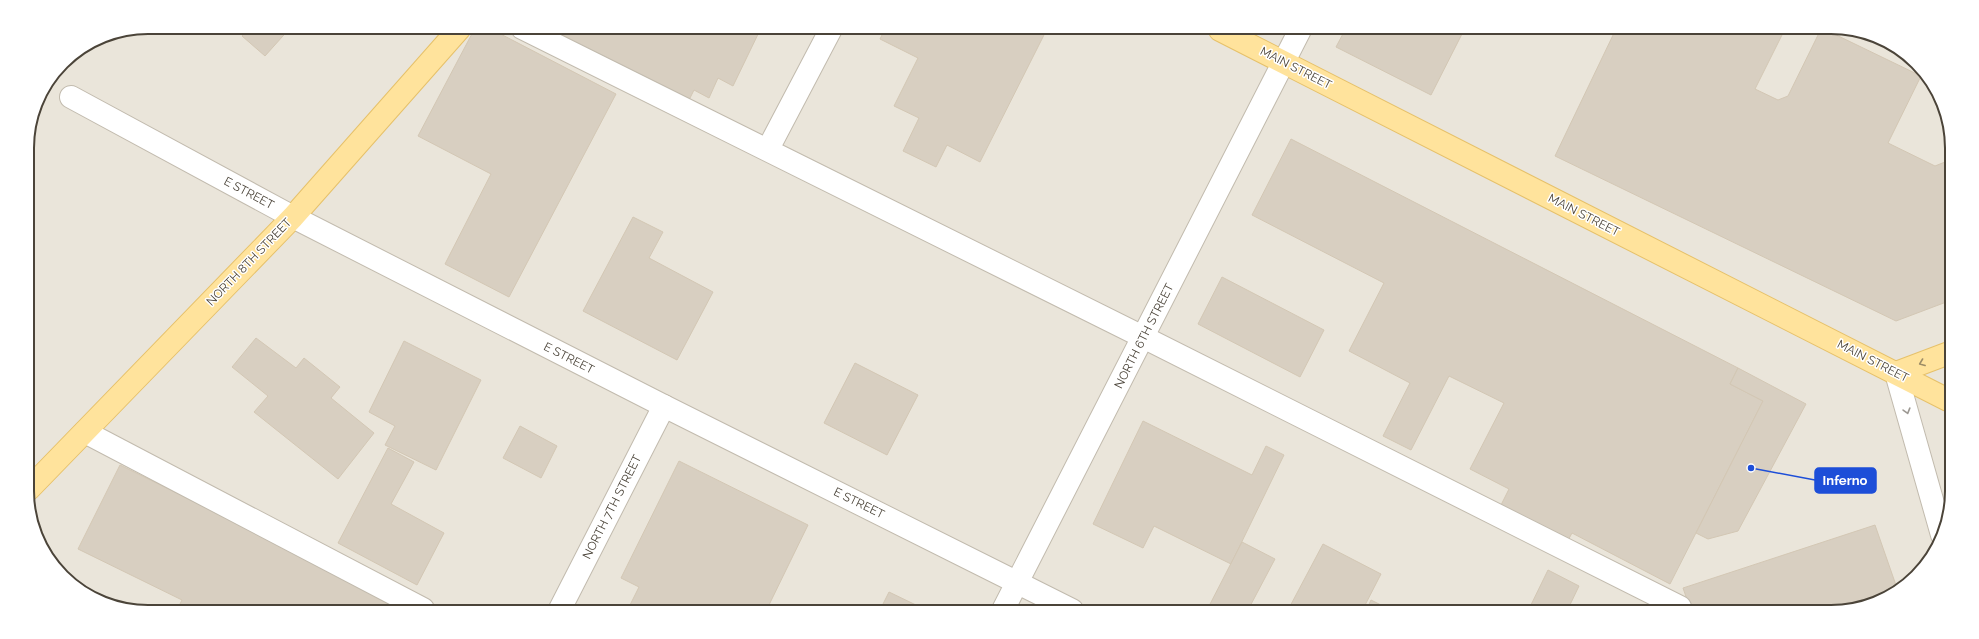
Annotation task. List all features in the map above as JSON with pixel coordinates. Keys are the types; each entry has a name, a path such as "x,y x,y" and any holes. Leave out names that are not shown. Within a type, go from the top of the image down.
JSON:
{"main road":[{"name":"NORTH 8TH STREET","path":"34,484 293,217 455,34"},
{"name":"MAIN STREET","path":"1228,34 1945,398"},
{"path":"1896,373 1945,355"}],"street":[{"path":"534,34 768,149 1676,605"},
{"path":"768,149 828,34"},
{"name":"NORTH 6TH STREET","path":"1006,605 1298,34"},
{"name":"E STREET","path":"71,97 293,217 664,406 1062,605"},
{"path":"1896,373 1939,526"},
{"name":"NORTH 7TH STREET","path":"562,605 664,406"},
{"path":"85,432 417,605"}],"shaded area":[{"path":"141,34 1831,34 1846,35 1868,40 1894,53 1917,73 1933,98 1939,111 1943,126 1945,141 1945,491 1944,506 1939,528 1926,554 1906,577 1894,586 1875,596 1860,601 1838,605 148,605 119,601 91,590 67,572 49,548 36,513 34,498 34,141 38,119 49,91 62,73 73,62 91,49 104,43 126,36"}],"building":[{"path":"244,34 285,34 265,56 242,36"},
{"path":"472,34 501,34 616,94 509,297 445,264 491,174 418,136"},
{"path":"551,34 758,34 733,86 718,78 709,98 694,90 687,104"},
{"path":"882,34 1044,34 980,162 947,145 936,167 903,151 919,118 894,106 918,58 880,39"},
{"path":"1343,34 1462,34 1431,95 1336,47"},
{"path":"1614,34 1782,34 1755,89 1778,100 1788,96 1819,34 1835,34 1918,75 1920,77 1888,143 1935,166 1945,162 1945,303 1896,321 1555,156"},
{"path":"1291,139 1738,368 1730,384 1763,401 1670,584 1572,533 1566,544 1499,509 1509,489 1470,469 1504,403 1449,376 1411,450 1383,436 1410,383 1349,351 1384,283 1252,215"},
{"path":"633,217 663,232 649,258 713,292 677,360 583,311"},
{"path":"1222,277 1324,330 1300,377 1198,324"},
{"path":"256,338 296,368 304,358 340,387 331,398 374,433 338,479 254,412 268,396 232,367"},
{"path":"404,341 481,380 436,470 385,445 395,426 369,412"},
{"path":"855,363 918,395 887,455 824,423"},
{"path":"1738,368 1806,404 1738,531 1708,539 1696,533 1763,401 1730,384"},
{"path":"1143,421 1252,475 1266,446 1284,455 1231,564 1154,526 1143,548 1093,524"},
{"path":"520,426 557,446 541,478 503,458"},
{"path":"388,448 414,462 391,504 444,533 417,585 338,543"},
{"path":"679,461 808,525 769,605 630,605 639,587 621,578"},
{"path":"120,465 390,599 387,605 180,605 182,600 78,549"},
{"path":"1875,525 1896,585 1875,596 1860,601 1838,605 1689,605 1683,588"},
{"path":"1242,542 1275,559 1251,605 1210,605"},
{"path":"1323,544 1381,574 1365,605 1291,605"},
{"path":"1548,570 1579,586 1570,605 1531,605"},
{"path":"889,592 916,605 882,605"},
{"path":"1371,600 1381,605 1369,605"}],"place":[{"name":"Inferno","path":"1751,468"}]}
